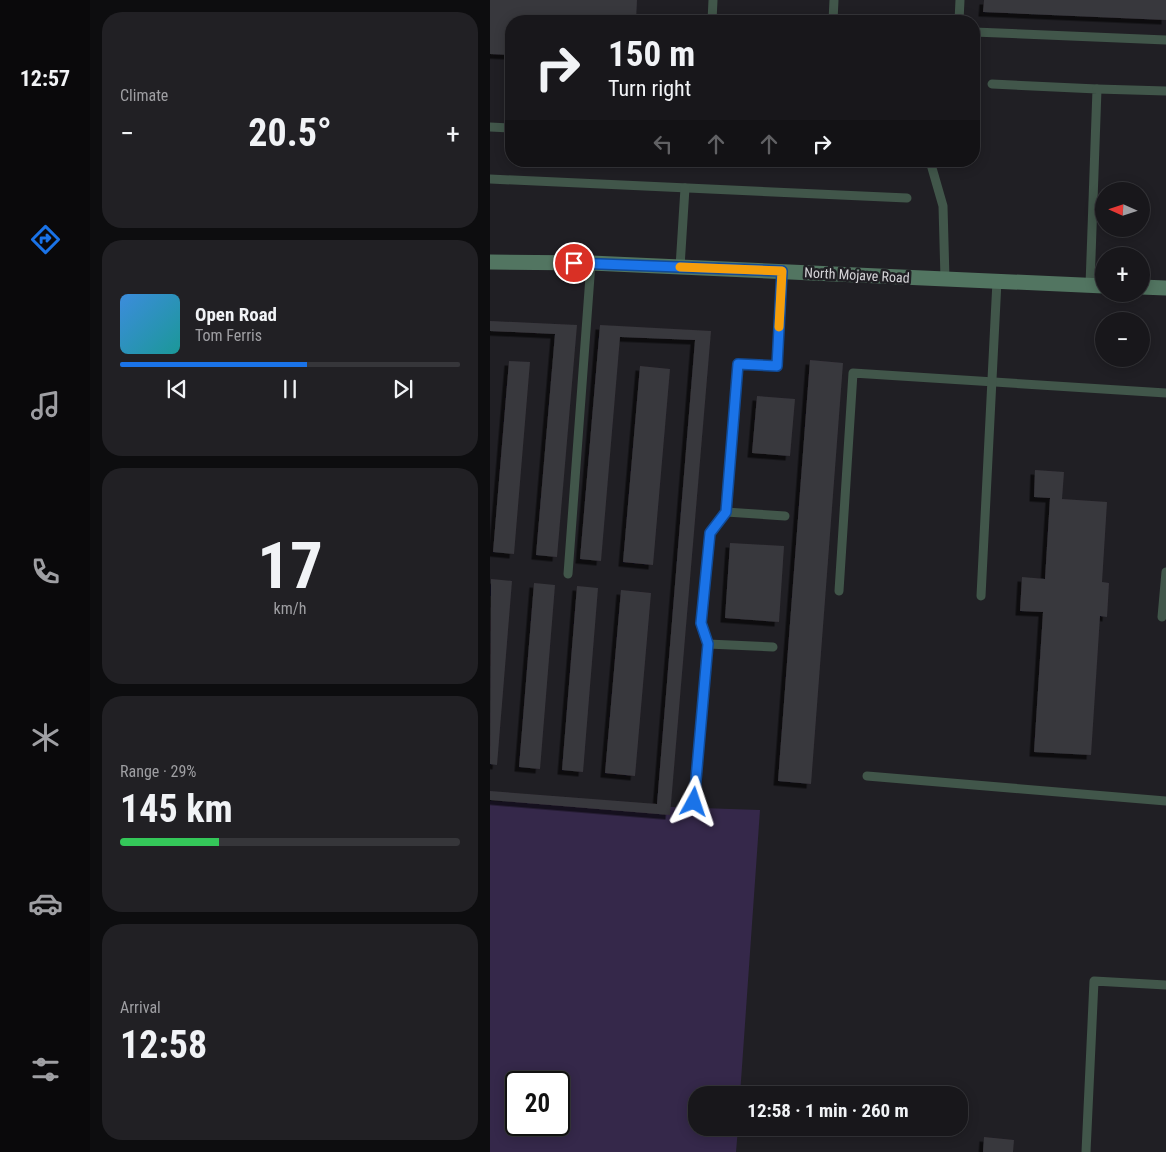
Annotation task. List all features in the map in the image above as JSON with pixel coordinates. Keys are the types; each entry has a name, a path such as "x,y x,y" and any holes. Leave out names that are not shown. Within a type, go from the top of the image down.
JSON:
{"street":[{"name":"North Mojave Road","path":"490,262 591,263 1095,285"},
{"path":"1150,287 1166,288"}],"lane":[{"path":"713,15 714,0"},
{"path":"833,15 834,0"},
{"path":"959,15 960,0"},
{"path":"980,32 1166,40"},
{"path":"992,84 1166,91"},
{"path":"1097,89 1097,247"},
{"path":"490,127 505,128"},
{"path":"932,167 943,206 945,279"},
{"path":"490,179 907,198"},
{"path":"680,267 685,188"},
{"path":"568,574 591,263"},
{"path":"694,802 708,644 701,623 710,533 726,512 738,364 777,366 782,271"},
{"path":"981,596 997,281"},
{"path":"839,591 854,373 1166,393"},
{"path":"726,512 785,516"},
{"path":"1162,617 1166,572"},
{"path":"708,644 773,647"},
{"path":"867,776 1166,801"},
{"path":"1086,1152 1094,981 1166,985"}],"shaded area":[{"path":"490,801 760,810 741,1086 688,1086 688,1136 737,1136 736,1152 490,1152"}],"building":[{"path":"490,0 637,0 636,15 505,15 505,55 490,54"},
{"path":"984,0 1166,0 1166,20 983,12"},
{"path":"490,321 577,325 557,557 536,555 555,334 490,331"},
{"path":"600,325 711,331 670,815 490,800 490,791 657,804 695,340 620,337 601,561 580,559"},
{"path":"810,360 843,363 811,784 778,781"},
{"path":"509,361 530,362 514,554 493,552"},
{"path":"640,366 670,369 653,565 623,562"},
{"path":"757,396 795,399 790,456 752,453"},
{"path":"1035,470 1064,472 1062,499 1107,502 1102,582 1109,583 1107,617 1100,616 1091,755 1034,752 1043,612 1020,611 1022,577 1045,579 1050,498 1034,497"},
{"path":"730,543 784,546 779,622 725,618"},
{"path":"491,579 512,581 497,765 490,764"},
{"path":"534,583 555,585 540,769 519,767"},
{"path":"577,586 598,588 583,772 562,770"},
{"path":"621,590 651,593 635,776 605,773"},
{"path":"984,1137 1014,1140 1013,1152 983,1152"}],"slow traffic":[{"path":"680,267 782,271 779,327"}],"route":[{"path":"574,263 782,271 777,366 738,364 726,512 710,533 701,623 708,644 694,802"}]}
